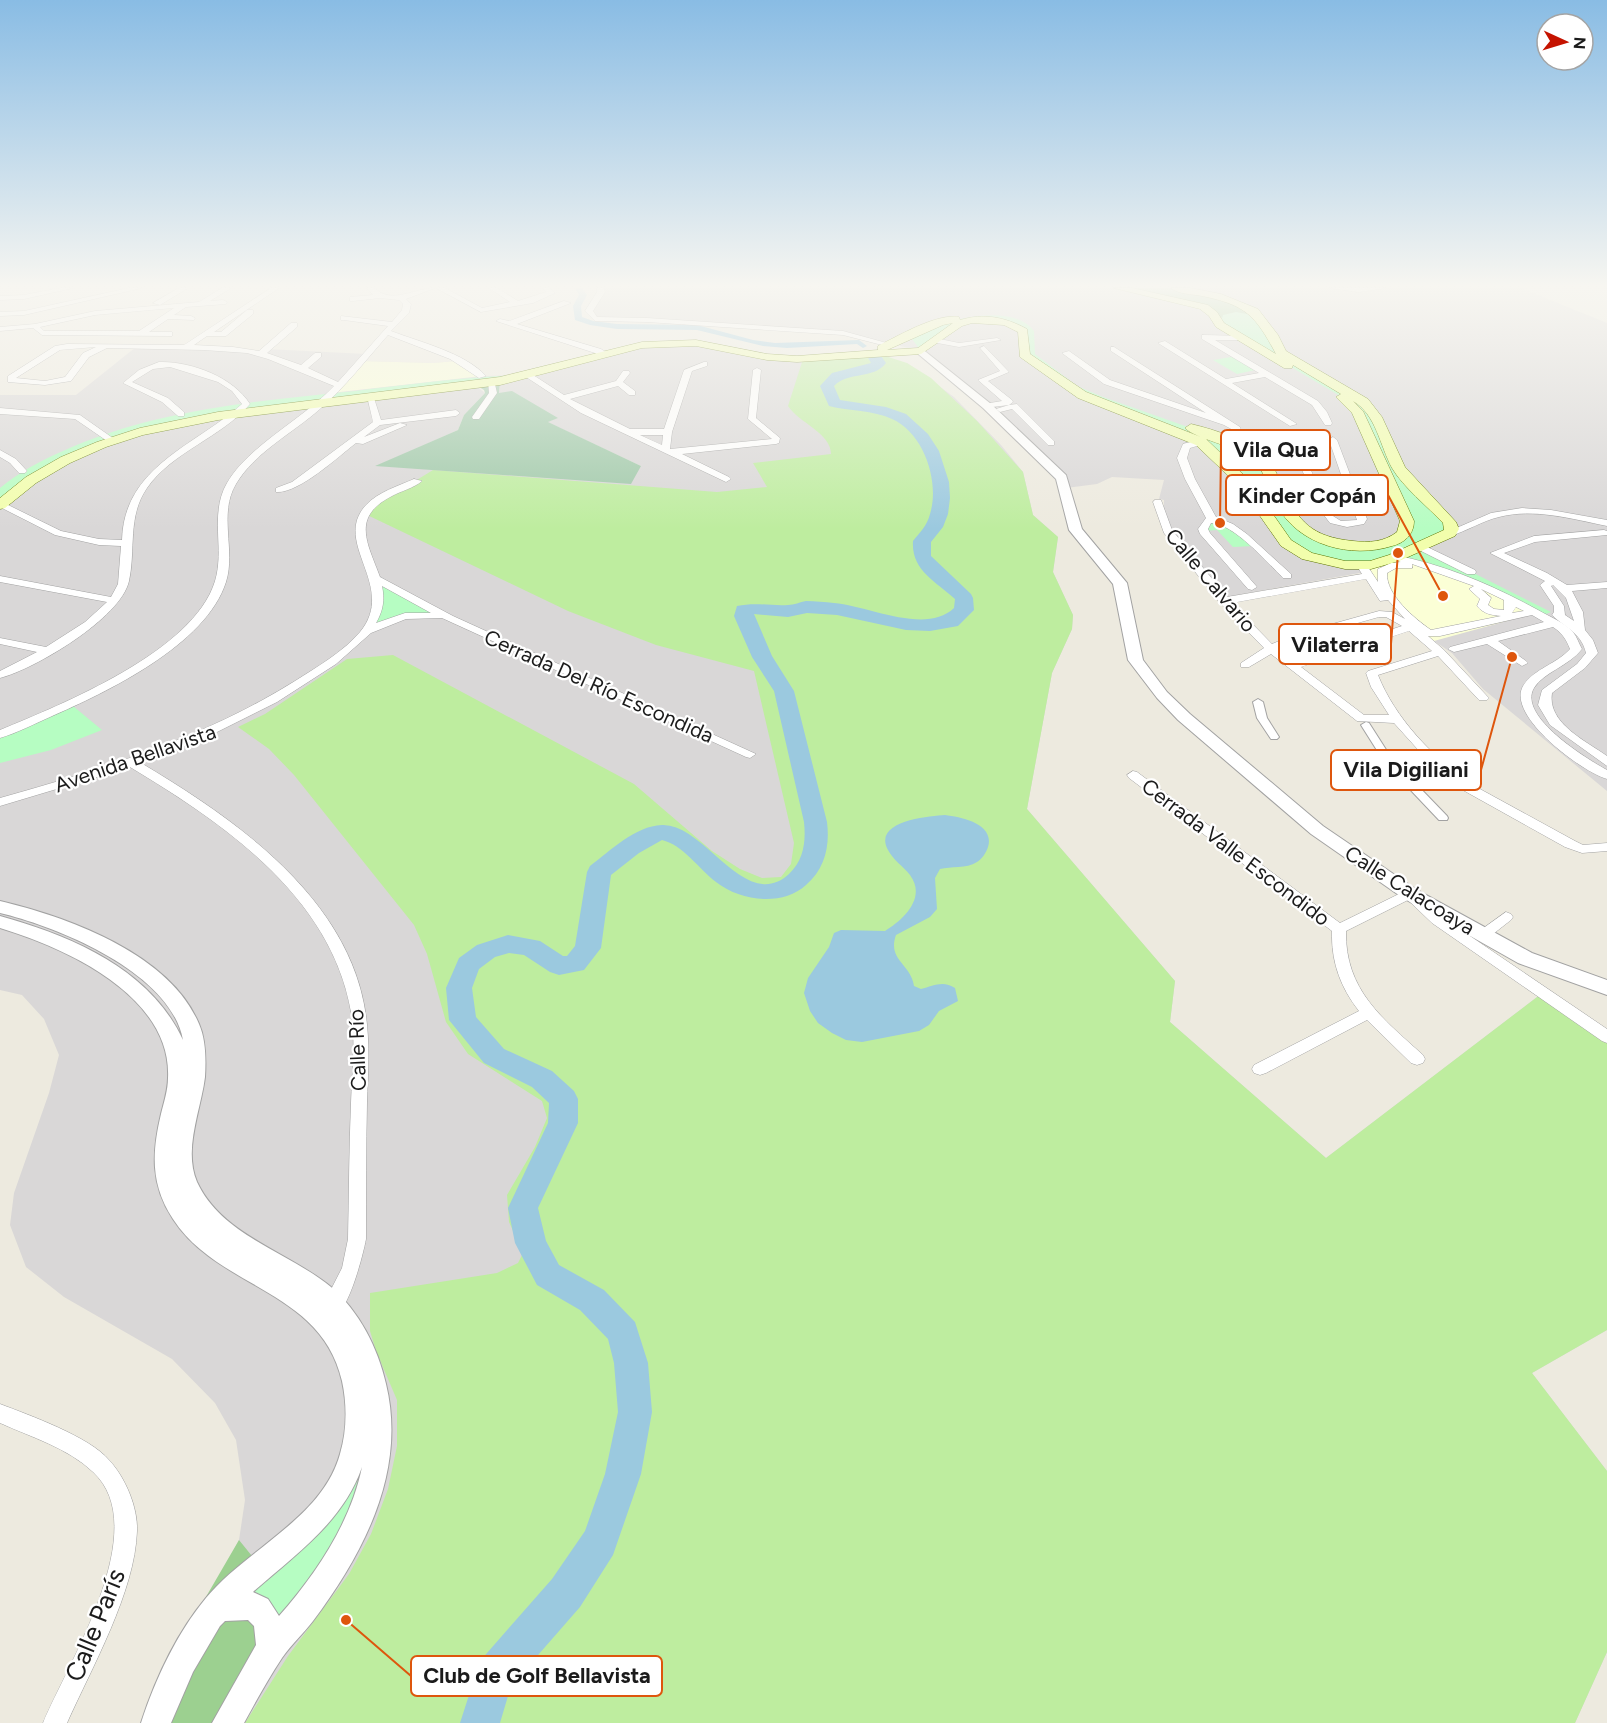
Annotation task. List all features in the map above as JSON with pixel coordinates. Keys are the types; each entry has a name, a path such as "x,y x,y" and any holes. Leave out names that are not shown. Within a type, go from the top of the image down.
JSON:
{"main road":[{"path":"1,505 27,482 109,437 242,409 330,394 527,375 552,368"},
{"path":"1041,368 1082,394 1205,446 1242,481 1280,535 1294,550 1365,571 1450,533 1452,529 1449,522 1399,468 1376,417 1364,402 1307,368"},
{"path":"1052,368 1077,386 1103,397 1243,448 1260,459 1272,478 1289,517 1302,530 1317,538"},
{"path":"1293,368 1335,391 1351,404 1407,521 1407,529 1402,537 1380,546 1299,538 1293,544 1294,550"},
{"path":"330,394 370,398 486,379"},
{"path":"8,481 22,471 109,437 180,414 242,409"},
{"path":"1205,446 1222,444 1243,448"},
{"path":"1242,481 1264,484 1272,478"},
{"path":"1397,499 1410,495 1427,499"}],"street":[{"path":"24,368 12,376 11,380 45,383 68,379 76,368"},
{"path":"150,368 126,383 165,400 180,414"},
{"path":"0,675 47,651 87,626 113,600 122,586 129,514 152,476 184,448 242,409 241,394 228,384 211,375 186,368"},
{"path":"305,368 330,394"},
{"path":"0,734 111,684 145,664 177,639 198,618 220,585 224,570 223,506 231,483 254,459 330,394 354,368"},
{"path":"471,368 486,379 493,393 476,417"},
{"path":"667,452 668,432 687,370 692,368"},
{"name":"Calle Calacoaya","path":"942,368 990,408 1062,478 1076,530 1120,583 1132,649 1142,670 1184,717 1317,830 1410,894 1525,958 1607,988"},
{"path":"1002,368 1005,372 982,380 1011,404 1051,443"},
{"path":"1088,368 1107,382 1227,423"},
{"path":"1144,368 1239,432 1243,448"},
{"path":"1202,368 1293,424"},
{"path":"1258,368 1315,403 1323,412 1328,423"},
{"path":"667,452 776,441 776,438 753,419 751,413 758,370"},
{"path":"563,398 619,383 626,373"},
{"path":"1223,382 1267,374"},
{"path":"527,375 624,432 726,479"},
{"path":"619,383 632,393"},
{"path":"370,398 378,423"},
{"path":"990,408 1011,404"},
{"path":"0,411 77,417 109,437"},
{"path":"279,490 295,484 378,423 456,413"},
{"path":"338,451 422,418"},
{"path":"624,432 668,432"},
{"path":"1228,441 1239,432"},
{"path":"1298,452 1328,517 1341,524 1361,522 1362,519 1333,440"},
{"path":"1205,446 1183,455 1185,469 1212,519 1232,525 1287,576"},
{"path":"0,453 13,461 22,471"},
{"path":"1347,478 1387,479"},
{"path":"377,579 359,537 359,519 371,505 417,481"},
{"name":"Calle Calvario","path":"1158,502 1167,531 1224,601 1271,649 1363,722"},
{"path":"1,505 58,533 99,542 125,543"},
{"path":"1450,533 1504,513 1547,512 1606,528"},
{"path":"1212,519 1204,524 1205,534 1252,587"},
{"path":"1580,630 1580,616 1559,585 1550,582 1524,565 1494,553 1534,539 1606,528"},
{"path":"1421,547 1549,616 1570,635 1576,649 1568,659 1529,685 1525,696 1528,710 1540,726 1589,765 1607,775"},
{"path":"1394,558 1421,563 1456,574 1509,600 1580,630 1591,646 1592,653 1589,658 1546,692 1544,705 1554,722 1607,762"},
{"path":"1509,600 1510,611 1498,614 1484,609 1482,606 1486,598 1480,592 1432,573 1401,565 1380,574 1394,603 1429,633 1549,616"},
{"path":"1224,601 1365,571 1386,601 1440,652 1483,698"},
{"path":"0,579 113,600"},
{"name":"Cerrada Del Río Escondida","path":"377,579 449,618 750,754"},
{"name":"Avenida Bellavista","path":"0,802 131,762 206,735 253,712 331,662 366,632 378,611 377,579"},
{"path":"1454,649 1488,640 1549,616 1559,606 1545,585 1550,582"},
{"path":"1563,589 1607,585"},
{"path":"1245,665 1271,649 1306,634 1383,613 1411,627"},
{"name":"Cerrada Del Río Escondida","path":"366,632 405,616 431,614 449,618"},
{"path":"1292,666 1411,627"},
{"path":"1488,640 1522,663"},
{"path":"0,642 47,651"},
{"path":"1440,652 1372,673 1395,718 1457,781 1582,849 1607,847"},
{"path":"1258,702 1262,718 1274,737"},
{"path":"1395,718 1363,722 1388,761 1443,818"},
{"name":"Calle Río","path":"131,762 199,803 245,837 273,863 320,921 348,976 357,1003 361,1046 357,1239 351,1268 328,1312"},
{"name":"Cerrada Valle Escondido","path":"1133,775 1339,929"},
{"path":"1417,1059 1368,1013 1348,982 1340,957 1339,929 1410,894 1437,920 1607,1037"},
{"path":"0,907 37,915 96,941 135,965 176,1001 189,1022 194,1042 194,1076 183,1136 182,1161 186,1184 199,1206 234,1239 294,1275 364,1351 375,1386 379,1417 378,1455 371,1491 357,1527 336,1565 271,1649 227,1723"},
{"path":"1483,935 1506,917"},
{"path":"0,922 34,931 82,954 121,979 161,1017 174,1038 180,1059 179,1078 167,1131 163,1163 178,1210 195,1232 216,1251 303,1301 328,1312 337,1338 349,1360 359,1391 359,1423 353,1456 341,1486 319,1516 257,1568 216,1608 180,1667 156,1723"},
{"path":"1260,1069 1368,1013"},
{"name":"Calle París","path":"0,1413 76,1448 102,1466 120,1495 127,1529 121,1568 105,1613 55,1723"},
{"path":"216,1608 235,1603 252,1605 265,1615 271,1630 271,1649"}],"shaded area":[{"path":"109,368 469,368 482,376 527,375 555,368 914,368 954,397 1001,445 1023,472 1033,515 1058,537 1053,572 1073,615 1072,629 1052,673 1027,809 1175,981 1170,1022 1326,1158 1541,994 1607,1330 1532,1373 1607,1471 1607,1652 1575,1723 142,1723 239,1540 245,1500 236,1440 215,1403 172,1359 64,1297 26,1267 10,1225 14,1193 49,1093 59,1055 44,1019 22,995 0,990 0,395 76,395","holes":["500,381 499,394 557,418 547,422 641,466 377,466 458,430 464,415 485,393 475,385"]},
{"path":"353,368 469,368 482,376 331,393"},
{"path":"940,368 1607,368 1607,791 1483,689 1452,653 1434,641 1391,604 1365,572 1226,597 1174,535 1164,510 1164,500 1159,499 1164,480 1112,477 1097,484 1066,488 1062,478"},
{"path":"500,381 499,393 512,391 558,418 548,422 641,466 631,484 375,466 458,430 464,415 485,393 474,384"},
{"path":"1394,558 1457,574 1536,613 1434,641 1391,604 1366,572 1371,565"}],"green space":[{"path":"800,368 916,368 931,378 977,421 1023,472 1033,515 1058,537 1053,572 1073,615 1072,629 1052,673 1027,809 1175,981 1170,1022 1326,1158 1541,994 1607,1039 1607,1330 1532,1373 1607,1471 1607,1652 1575,1723 245,1723 288,1656 349,1574 371,1534 388,1489 397,1446 397,1400 370,1331 370,1293 497,1273 518,1263 523,1253 509,1222 507,1195 535,1147 547,1118 542,1101 468,1054 446,1022 427,954 414,925 294,775 269,749 238,727 265,714 347,659 393,655 634,784 712,851 740,869 762,878 781,877 791,864 794,843 754,671 656,645 568,611 363,513 433,470 717,492 767,487 753,463 831,454 826,440 788,406"},
{"path":"1041,368 1054,368 1077,386 1219,438 1253,454 1310,536 1380,546 1407,529 1345,399 1293,368 1307,368 1364,402 1399,468 1452,529 1422,547 1551,612 1541,616 1467,579 1395,559 1362,566 1294,550 1209,449 1082,395"},
{"path":"1227,368 1260,369 1237,374"},
{"path":"527,375 176,423 66,460 0,505 0,488 38,463 98,437 169,417 206,409 280,399 462,379"},
{"path":"1220,520 1254,546 1233,547 1217,530 1204,531 1204,524"},
{"path":"372,579 441,615 405,615 372,626"},
{"path":"73,706 102,730 51,750 0,763 0,736"},
{"path":"364,1408 371,1481 278,1635 274,1617 218,1615 315,1529"},
{"path":"239,1540 264,1571 253,1618 265,1652 222,1723 142,1723 167,1664"}],"water":[{"path":"945,815 968,820 982,827 989,839 988,847 984,856 973,864 940,869 935,878 937,909 930,917 896,935 894,943 897,956 909,972 914,986 921,989 946,984 955,988 958,1001 939,1011 929,1025 919,1031 862,1042 846,1040 818,1023 810,1011 804,993 808,978 829,947 834,933 841,930 885,931 905,915 914,900 915,884 888,850 885,840 888,832 904,822"}],"waterway":[{"path":"480,1723 494,1675 566,1593 600,1542 623,1474 635,1412 631,1363 623,1332 592,1300 548,1275 531,1243 523,1208 563,1123 564,1099 542,1079 494,1056 463,1020 459,988 468,964 486,951 508,944 531,947 559,966 575,964 588,948 599,872 630,848 657,833 664,832 681,839 733,882 753,889 768,891 783,889 801,877 813,859 817,837 816,822 784,691 762,657 744,616 744,610 752,608 788,611 807,607 837,609 906,624 930,625 951,622 964,610 964,598 934,572 922,556 922,541 934,527 942,498 937,466 923,437 913,426 894,414 834,403 827,386 831,380 843,374 871,368"}],"place":[{"name":"Vila Qua","path":"1220,523"},
{"name":"Vilaterra","path":"1398,553"},
{"name":"Kinder Copán","path":"1443,596"},
{"name":"Vila Digiliani","path":"1512,657"},
{"name":"Club de Golf Bellavista","path":"346,1620"}]}
